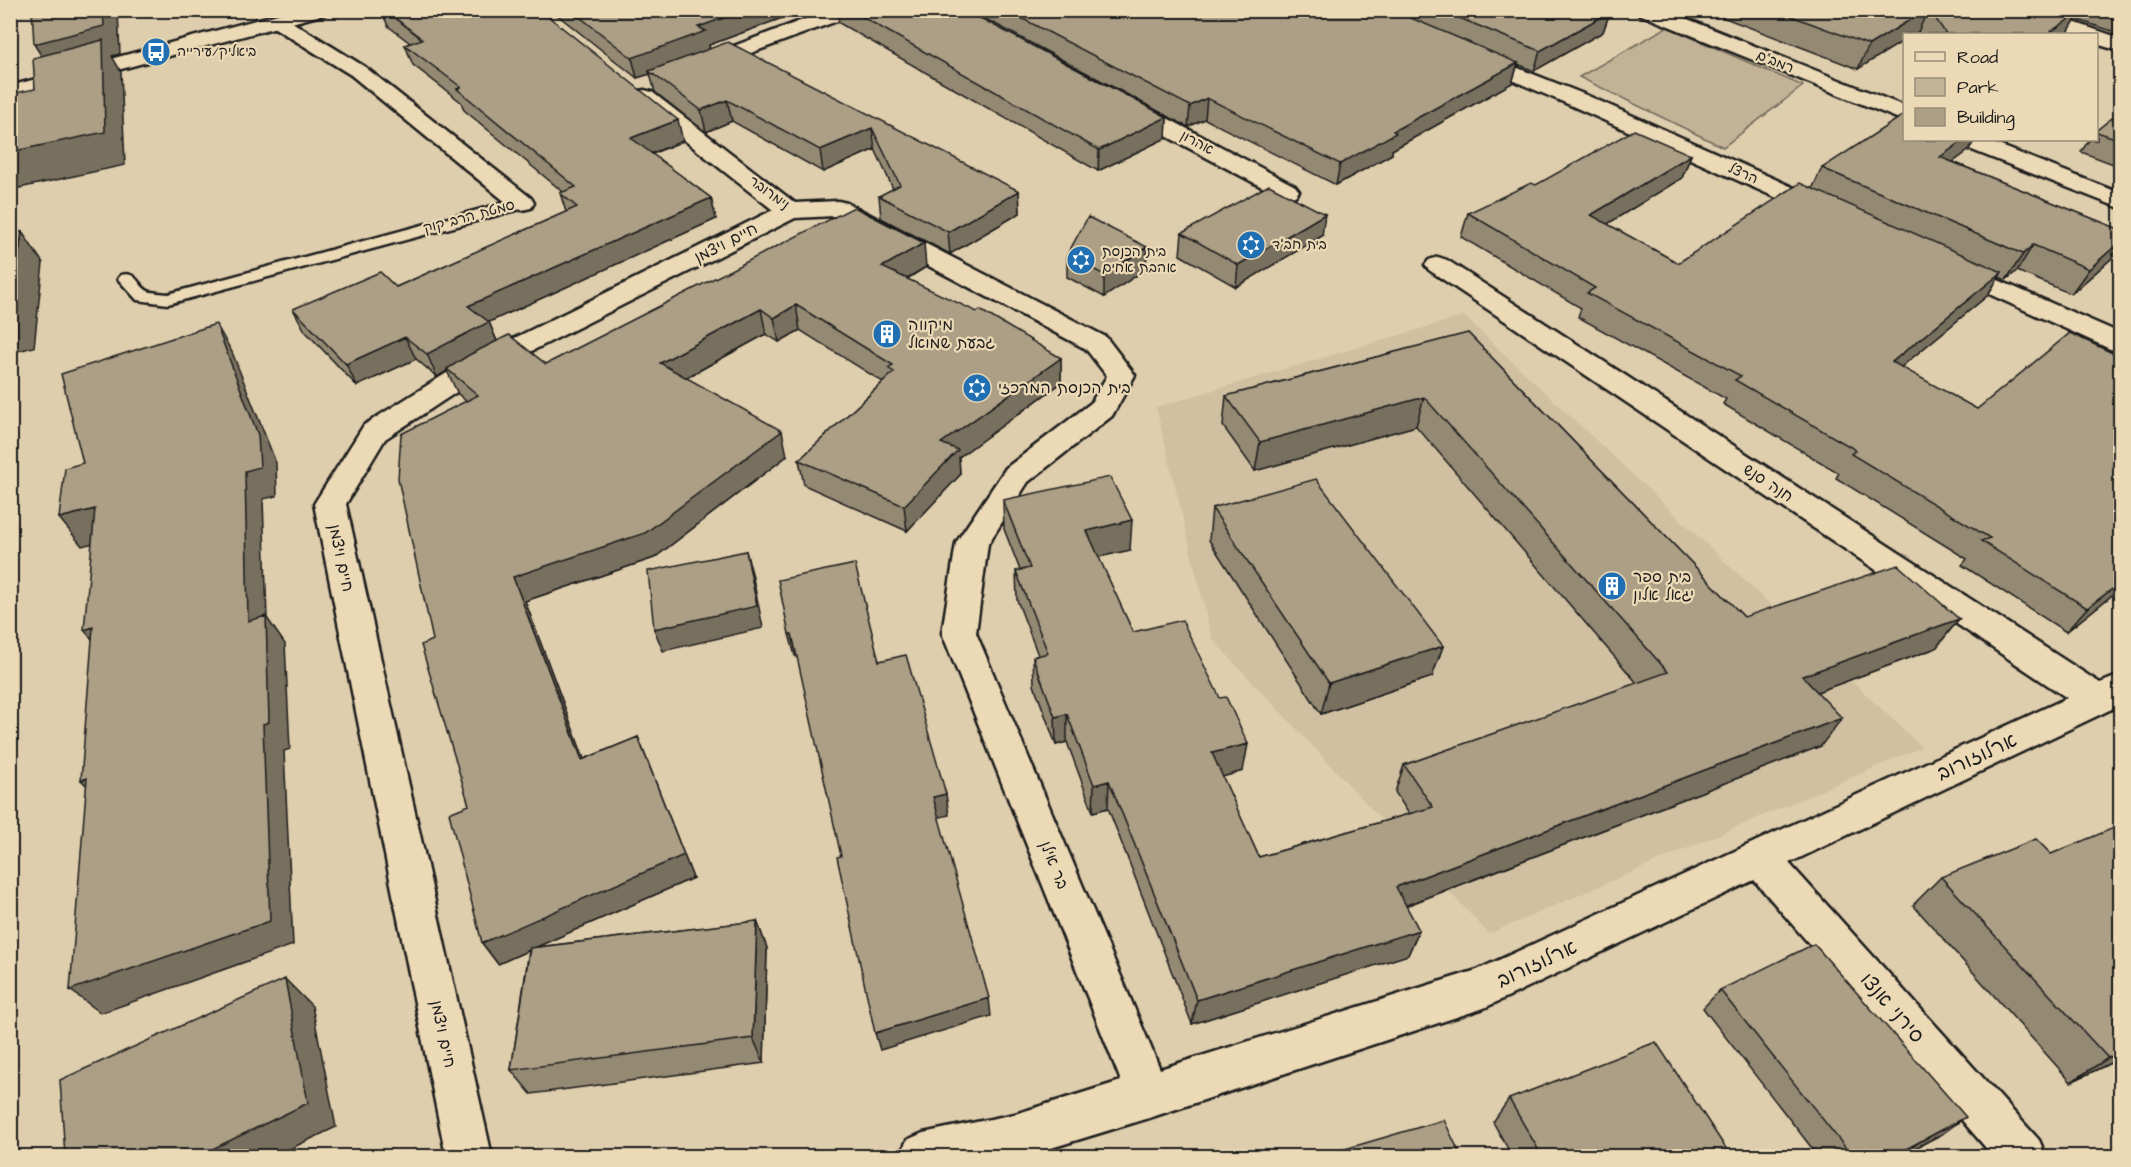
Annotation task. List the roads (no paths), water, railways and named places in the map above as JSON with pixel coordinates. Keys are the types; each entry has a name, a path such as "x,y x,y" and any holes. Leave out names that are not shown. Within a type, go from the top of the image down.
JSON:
{"street":[{"path":"10,93 318,10"},
{"path":"678,74 849,10"},
{"name":"רמב\"ם","path":"1646,10 1903,113"},
{"path":"2017,10 2086,33"},
{"name":"סמטת הרב קוק","path":"277,21 358,71 522,203"},
{"path":"2098,37 2121,45"},
{"name":"הרצל","path":"1449,46 1578,100 1842,219"},
{"name":"נימרובר","path":"656,81 630,86 790,211 838,208 1096,343 1121,375 1102,409 1017,475 972,543 959,633"},
{"name":"אהרון","path":"1106,95 1287,191"},
{"path":"1970,141 2121,201"},
{"name":"חיים ויצמן","path":"469,1156 330,504 374,432 468,372 790,211"},
{"path":"1928,257 2118,338"},
{"name":"חנה סנש","path":"1438,265 2109,695"},
{"name":"בר אילן","path":"959,633 1149,1096"},
{"name":"ארלוזורוב","path":"923,1156 1015,1137 1484,988 2109,695"},
{"name":"סירני אנצו","path":"1760,859 2023,1156"}],"lane":[{"name":"סמטת הרב קוק","path":"127,279 143,296 168,299 522,203"}],"place":[{"name":"ביאליק/עירייה","path":"156,52"},
{"name":"בית חב\"ד","path":"1251,245"},
{"name":"בית הכנסת אהבת אחים","path":"1081,260"},
{"name":"מיקווה גבעת שמואל","path":"887,334"},
{"name":"בית הכנסת המרכזי","path":"977,388"},
{"name":"בית ספר יגאל אלון","path":"1612,586"}]}
